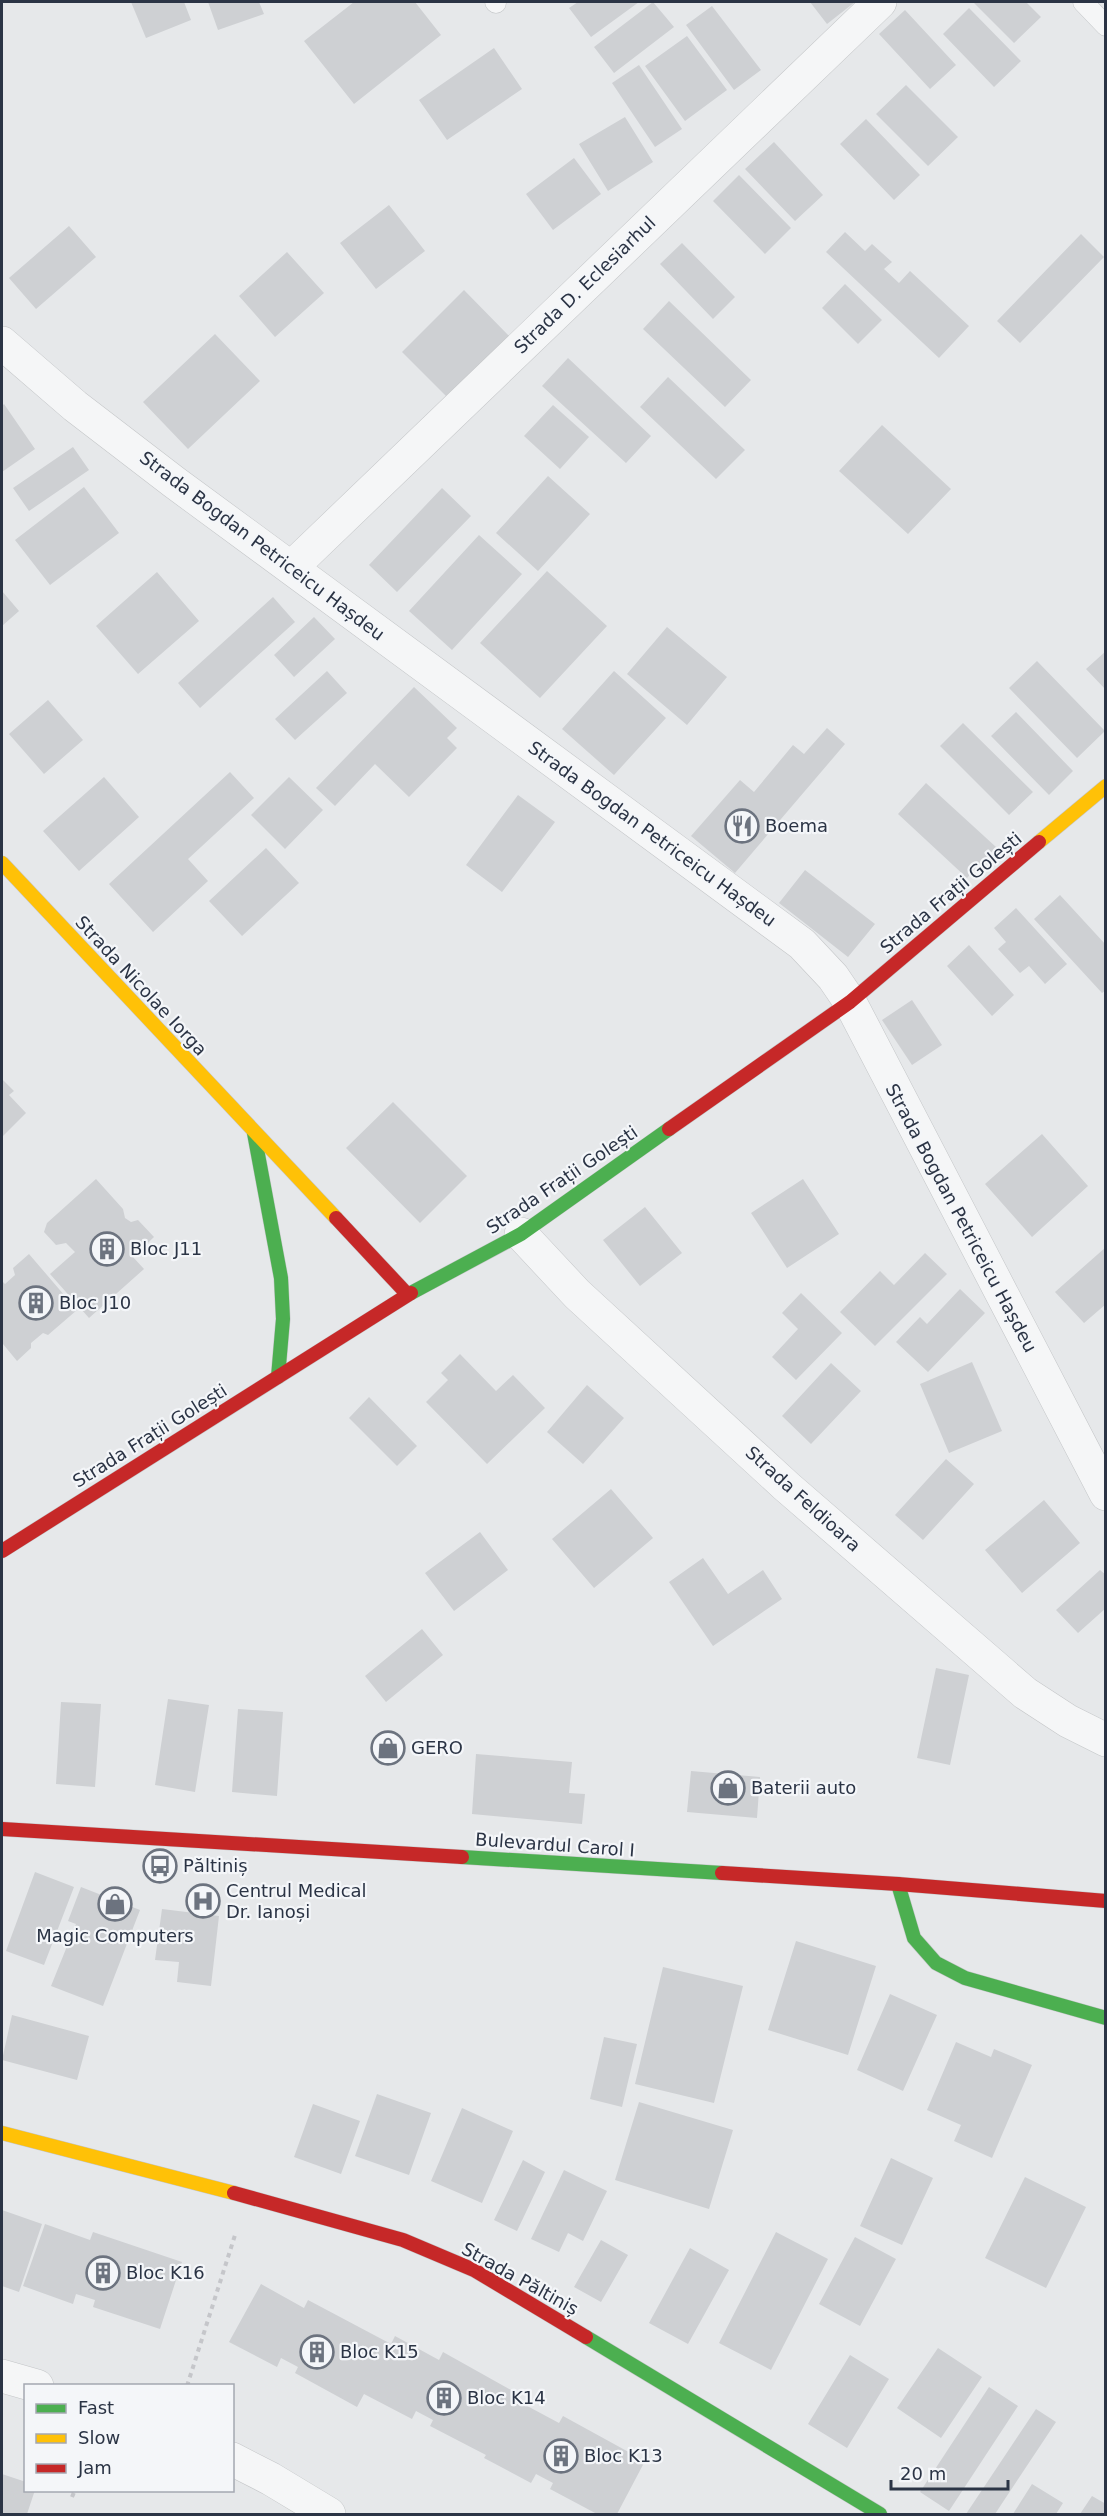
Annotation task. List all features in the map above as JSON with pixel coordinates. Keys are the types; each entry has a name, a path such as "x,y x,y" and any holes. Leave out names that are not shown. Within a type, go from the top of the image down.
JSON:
{"street":[{"name":"Strada D. Eclesiarhul","path":"291,568 880,2"},
{"name":"Strada Bogdan Petriceicu Hașdeu","path":"2,343 75,406 802,945 833,977 850,1002 1106,1494"},
{"name":"Strada Frații Golești","path":"2,1551 408,1295 521,1234 850,1002 1106,786"},
{"name":"Strada Nicolae Iorga","path":"2,863 408,1295"},
{"path":"254,1133 281,1278 283,1319 278,1377"},
{"name":"Strada Feldioara","path":"521,1234 577,1294 777,1478 998,1670 1033,1699 1068,1721 1106,1740"},
{"name":"Bulevardul Carol I","path":"2,1829 898,1884 1106,1901"},
{"path":"898,1884 914,1938 936,1963 965,1978 1106,2018"},
{"name":"Strada Păltiniș","path":"2,2133 248,2196 403,2240 474,2270 880,2514"},
{"path":"2,2376 33,2384"},
{"path":"234,2460 329,2514"}],"lane":[{"path":"1083,2 1106,26"}],"path":[{"path":"187,2384 248,2196"},
{"path":"72,2497 74,2492"}],"building":[{"path":"131,2 184,2 191,20 146,38"},
{"path":"208,2 259,2 264,14 218,30"},
{"path":"354,2 415,2 441,35 354,104 304,41"},
{"path":"578,2 639,2 591,37 569,8"},
{"path":"653,2 674,27 614,73 594,47"},
{"path":"810,2 855,2 827,24"},
{"path":"973,2 1026,2 1041,17 1014,43"},
{"path":"712,6 761,70 734,90 686,25"},
{"path":"969,8 1021,61 994,87 943,34"},
{"path":"905,10 956,65 930,89 879,34"},
{"path":"687,36 727,90 685,121 645,66"},
{"path":"494,48 522,89 447,140 419,100"},
{"path":"639,65 682,129 655,147 612,83"},
{"path":"906,85 958,137 928,166 876,114"},
{"path":"625,117 653,162 608,191 579,144"},
{"path":"866,119 920,175 894,200 840,144"},
{"path":"774,142 823,195 795,221 745,169"},
{"path":"574,158 601,194 553,230 526,194"},
{"path":"739,175 791,228 765,254 713,201"},
{"path":"389,205 425,251 376,289 340,243"},
{"path":"69,226 96,257 36,309 9,278"},
{"path":"845,232 865,251 872,244 892,262 884,269 899,283 910,271 969,326 939,358 826,252"},
{"path":"1081,234 1104,257 1020,343 997,321"},
{"path":"682,243 735,297 713,319 660,264"},
{"path":"287,252 324,293 275,337 239,296"},
{"path":"845,284 882,320 858,344 822,308"},
{"path":"464,290 514,341 452,402 402,352"},
{"path":"669,301 751,380 725,407 643,329"},
{"path":"215,334 260,381 188,449 143,402"},
{"path":"568,358 651,436 626,463 542,386"},
{"path":"668,377 745,450 716,479 640,407"},
{"path":"4,404 35,449 2,472 2,406"},
{"path":"553,405 589,437 560,469 524,436"},
{"path":"882,425 951,489 908,534 839,471"},
{"path":"73,447 89,470 29,511 13,488"},
{"path":"548,476 590,514 538,571 496,533"},
{"path":"84,487 119,533 50,585 15,540"},
{"path":"442,488 471,516 397,592 369,565"},
{"path":"479,535 522,574 452,650 409,611"},
{"path":"547,571 607,626 540,698 480,643"},
{"path":"157,572 199,621 138,674 96,626"},
{"path":"2,591 19,611 2,626"},
{"path":"273,597 295,622 200,708 178,683"},
{"path":"314,617 335,639 294,677 274,655"},
{"path":"667,627 727,677 687,725 627,674"},
{"path":"1106,651 1106,690 1086,669"},
{"path":"1037,661 1105,731 1077,758 1009,688"},
{"path":"327,671 347,693 295,740 275,719"},
{"path":"614,671 666,718 614,775 562,729"},
{"path":"414,687 457,728 447,738 457,748 409,797 375,764 335,806 316,788"},
{"path":"48,700 83,740 44,774 9,734"},
{"path":"1016,712 1073,771 1049,795 991,736"},
{"path":"963,723 1033,792 1009,815 940,746"},
{"path":"827,728 845,744 735,873 691,836 740,780 754,792 793,745 804,754"},
{"path":"230,772 254,798 188,859 208,881 153,932 109,884"},
{"path":"104,777 139,817 79,871 43,831"},
{"path":"289,777 323,810 285,849 251,815"},
{"path":"926,783 996,847 967,878 898,814"},
{"path":"518,795 555,822 502,892 466,865"},
{"path":"266,848 299,883 242,936 209,901"},
{"path":"805,870 875,924 848,957 779,903"},
{"path":"1060,895 1106,945 1106,990 1102,993 1034,919"},
{"path":"1016,908 1067,964 1045,984 1029,966 1020,973 998,949 1006,942 994,928"},
{"path":"969,945 1014,995 992,1016 947,966"},
{"path":"912,1000 942,1045 912,1065 882,1020"},
{"path":"2,1079 14,1091 9,1095 26,1113 2,1137"},
{"path":"393,1102 467,1176 420,1223 346,1148"},
{"path":"1042,1134 1088,1186 1032,1237 985,1184"},
{"name":"Bloc J11","path":"96,1179 123,1209 125,1218 131,1222 138,1220 154,1237 133,1257 144,1269 89,1318 50,1274 75,1252 66,1243 56,1245 44,1232 47,1223"},
{"path":"803,1179 839,1234 787,1268 751,1213"},
{"path":"645,1207 682,1253 640,1286 603,1240"},
{"path":"1106,1247 1106,1304 1084,1323 1055,1292"},
{"path":"925,1253 947,1274 875,1346 840,1312 880,1271 894,1285"},
{"name":"Bloc J10","path":"29,1254 77,1310 48,1335 43,1333 31,1343 31,1348 17,1361 3,1344 2,1346 2,1281 5,1284 15,1275 13,1268"},
{"path":"960,1289 985,1313 928,1372 896,1342 920,1317 927,1324"},
{"path":"801,1293 842,1333 796,1380 772,1357 798,1329 782,1313"},
{"path":"460,1354 496,1391 513,1375 545,1408 487,1464 426,1402 448,1380 441,1373"},
{"path":"972,1362 1002,1431 949,1453 920,1384"},
{"path":"831,1363 861,1391 811,1444 782,1416"},
{"path":"587,1385 624,1418 583,1464 547,1432"},
{"path":"369,1397 417,1446 397,1466 349,1418"},
{"path":"946,1459 974,1484 923,1540 895,1515"},
{"path":"611,1489 653,1538 594,1588 552,1539"},
{"path":"1044,1500 1080,1543 1022,1593 985,1550"},
{"path":"480,1532 508,1570 454,1611 425,1573"},
{"path":"703,1558 728,1594 763,1570 782,1599 713,1646 669,1582"},
{"path":"1100,1570 1106,1575 1106,1608 1078,1633 1056,1610"},
{"path":"422,1629 443,1655 386,1702 365,1676"},
{"path":"936,1668 969,1675 950,1765 917,1758"},
{"path":"168,1699 209,1705 195,1792 155,1785"},
{"path":"61,1702 101,1704 95,1787 56,1784"},
{"path":"238,1709 283,1712 277,1796 232,1792"},
{"path":"476,1754 572,1762 569,1793 585,1794 582,1824 472,1814"},
{"path":"691,1771 760,1777 757,1818 687,1812"},
{"path":"35,1872 74,1887 44,1965 6,1951"},
{"path":"81,1887 140,1910 103,2006 51,1986 76,1924 68,1921"},
{"path":"162,1909 219,1916 211,1986 177,1982 179,1962 155,1960"},
{"path":"796,1941 876,1966 848,2055 768,2030"},
{"path":"663,1967 743,1986 714,2103 635,2084"},
{"path":"890,1994 937,2015 903,2091 857,2070"},
{"path":"12,2015 89,2036 77,2080 2,2060"},
{"path":"604,2037 637,2044 622,2107 590,2099"},
{"path":"956,2042 991,2057 994,2049 1032,2065 992,2158 954,2141 961,2125 927,2110"},
{"path":"377,2094 431,2113 409,2175 355,2156"},
{"path":"639,2102 733,2130 709,2209 615,2180"},
{"path":"313,2104 360,2121 341,2174 294,2157"},
{"path":"462,2108 513,2131 482,2203 431,2181"},
{"path":"891,2158 933,2178 902,2245 860,2226"},
{"path":"523,2160 545,2172 517,2231 494,2220"},
{"path":"564,2170 607,2191 583,2241 568,2233 559,2252 531,2239"},
{"path":"1025,2177 1086,2207 1046,2288 985,2258"},
{"path":"2,2210 42,2224 19,2292 2,2286"},
{"name":"Bloc K16","path":"45,2224 90,2240 93,2232 182,2262 160,2329 93,2307 95,2300 76,2294 73,2304 23,2286"},
{"path":"776,2232 828,2259 771,2370 719,2343"},
{"path":"855,2237 896,2259 860,2326 819,2304"},
{"path":"601,2240 628,2255 601,2302 574,2287"},
{"path":"690,2248 729,2270 688,2344 649,2323"},
{"path":"261,2284 304,2308 308,2300 391,2344 395,2336 439,2360 443,2352 520,2395 516,2400 559,2423 563,2416 645,2461 617,2514 597,2514 550,2489 553,2483 536,2474 531,2483 484,2458 486,2455 430,2426 433,2420 416,2411 412,2419 364,2394 357,2407 295,2373 298,2367 281,2358 277,2367 229,2342"},
{"path":"938,2348 982,2377 941,2438 897,2408"},
{"path":"850,2355 889,2379 847,2448 808,2424"},
{"path":"989,2387 1018,2406 949,2511 920,2492"},
{"path":"1036,2409 1056,2422 995,2514 966,2514"},
{"path":"2,2474 24,2481 24,2492 34,2492 27,2514 2,2514"},
{"path":"1032,2484 1063,2503 1056,2514 1013,2514"},
{"path":"1092,2496 1106,2504 1106,2514 1080,2514"}],"traffic: fast":[{"path":"411,1293 521,1234 669,1129"},
{"path":"254,1133 281,1278 283,1319 278,1377"},
{"path":"462,1857 722,1873"},
{"path":"898,1884 914,1938 936,1963 965,1978 1106,2018"},
{"path":"586,2337 880,2514"}],"traffic: slow":[{"path":"1039,842 1106,786"},
{"path":"2,863 336,1218"},
{"path":"2,2133 234,2193"}],"traffic: jam":[{"path":"669,1129 850,1002 1039,842"},
{"path":"336,1218 408,1295"},
{"path":"2,1551 411,1293"},
{"path":"2,1829 462,1857"},
{"path":"722,1873 898,1884 1106,1901"},
{"path":"234,2193 403,2240 474,2270 586,2337"}],"place":[{"name":"Boema","path":"742,826"},
{"name":"Bloc J11","path":"107,1249"},
{"name":"Bloc J10","path":"36,1303"},
{"name":"GERO","path":"388,1748"},
{"name":"Baterii auto","path":"728,1788"},
{"name":"Păltiniș","path":"160,1866"},
{"name":"Centrul Medical Dr. Ianoși","path":"203,1901"},
{"name":"Magic Computers","path":"115,1904"},
{"name":"Bloc K16","path":"103,2273"},
{"name":"Bloc K15","path":"317,2352"},
{"name":"Bloc K14","path":"444,2398"},
{"name":"Bloc K13","path":"561,2456"}]}
